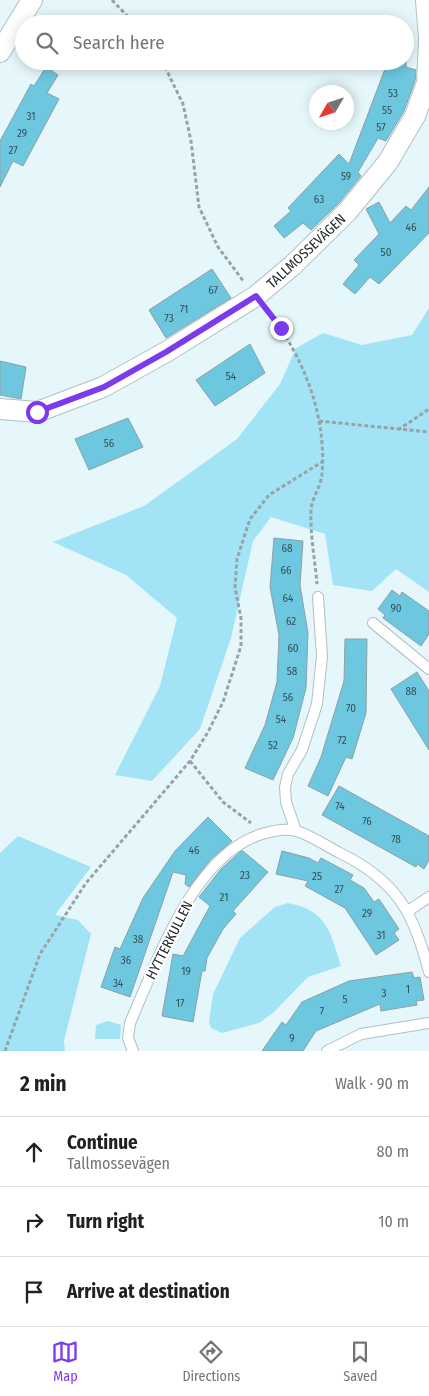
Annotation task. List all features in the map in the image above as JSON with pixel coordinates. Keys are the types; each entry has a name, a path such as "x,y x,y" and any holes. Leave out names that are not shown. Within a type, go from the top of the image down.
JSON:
{"street":[{"path":"23,15 32,0"},
{"name":"TALLMOSSEVÄGEN","path":"0,409 37,412 104,387 166,352 256,296 293,265 348,212 388,162 415,116 427,83 429,39 426,0"},
{"path":"0,52 15,28"}],"lane":[{"path":"318,597 322,656 317,704 302,750 288,774 285,787 286,802 296,831 358,862 381,878 408,910 419,935 429,972"},
{"path":"373,623 429,669"},
{"name":"HYTTERKULLEN","path":"133,1051 128,1038 130,1023 184,905 224,854 247,839 266,833 296,831"},
{"path":"408,910 429,897"},
{"path":"327,1051 361,1034 429,1023"}],"path":[{"path":"112,0 126,15"},
{"path":"166,70 182,104 191,140 199,207 218,247 281,328 298,358 318,421 322,440 322,476 311,510 318,597"},
{"path":"398,430 429,409"},
{"path":"318,421 429,432"},
{"path":"5,1051 40,954 86,884 190,761 208,732 223,702 241,646 241,618 235,588 237,559 250,519 269,495 322,462"},
{"path":"190,761 223,802 266,833"}],"shaded area":[{"path":"429,308 429,592 396,569 372,591 333,585 325,534 271,517 253,541 231,638 200,729 152,781 115,775 160,686 177,618 126,575 53,542 144,506 237,439 280,384 296,348 323,333 362,345 412,335"},
{"path":"18,836 91,867 55,915 78,920 91,934 64,1041 65,1051 0,1051 0,853"},
{"path":"288,903 312,911 319,917 330,933 341,966 308,977 273,1013 259,1023 222,1033 211,1028 209,1022 213,994 240,938 275,907"},
{"path":"108,1021 121,1025 120,1039 95,1039 96,1025"}],"building":[{"path":"44,70 50,70 58,75 47,93 59,99 23,166 13,161 0,187 0,141 31,84 34,86"},
{"path":"385,70 416,70 415,81 404,111 386,141 378,138 358,172 361,176 338,204 311,230 303,223 284,238 274,226 291,211 288,208 339,154 349,164"},
{"path":"429,187 429,233 379,284 370,277 355,294 343,284 359,265 354,260 379,234 366,209 379,202 390,223 406,206 411,210"},
{"path":"212,269 231,298 166,338 149,310"},
{"path":"250,344 265,373 215,406 196,380"},
{"path":"0,361 26,367 21,399 0,395"},
{"path":"128,418 143,447 89,470 75,439"},
{"path":"274,538 303,541 300,585 308,633 306,688 293,738 273,780 245,768 265,725 277,682 279,635 270,587"},
{"path":"392,590 400,596 402,592 429,611 429,634 421,646 383,618 385,615 378,609"},
{"path":"345,639 367,639 366,713 352,759 346,757 328,796 308,786 321,757 344,681"},
{"path":"417,672 429,691 429,750 391,689"},
{"path":"339,786 429,836 429,860 424,869 417,864 416,867 322,815"},
{"path":"208,817 232,841 211,859 189,887 185,884 186,875 173,872 130,997 101,987 115,947 120,949 143,898 175,851"},
{"path":"241,851 268,872 233,911 236,914 223,929 207,958 205,971 202,971 193,1022 162,1016 173,954 183,956 210,906 199,897 221,869"},
{"path":"282,851 309,858 318,863 321,858 353,875 350,880 364,888 374,902 379,899 399,929 394,933 399,940 376,955 345,908 305,886 308,881 276,874"},
{"path":"412,972 414,978 420,977 424,1000 416,1001 417,1005 381,1011 380,1004 316,1031 303,1051 262,1051 282,1022 286,1025 302,1002 349,981"}],"route":[{"path":"37,412 104,387 166,352 256,296 281,328"}]}
